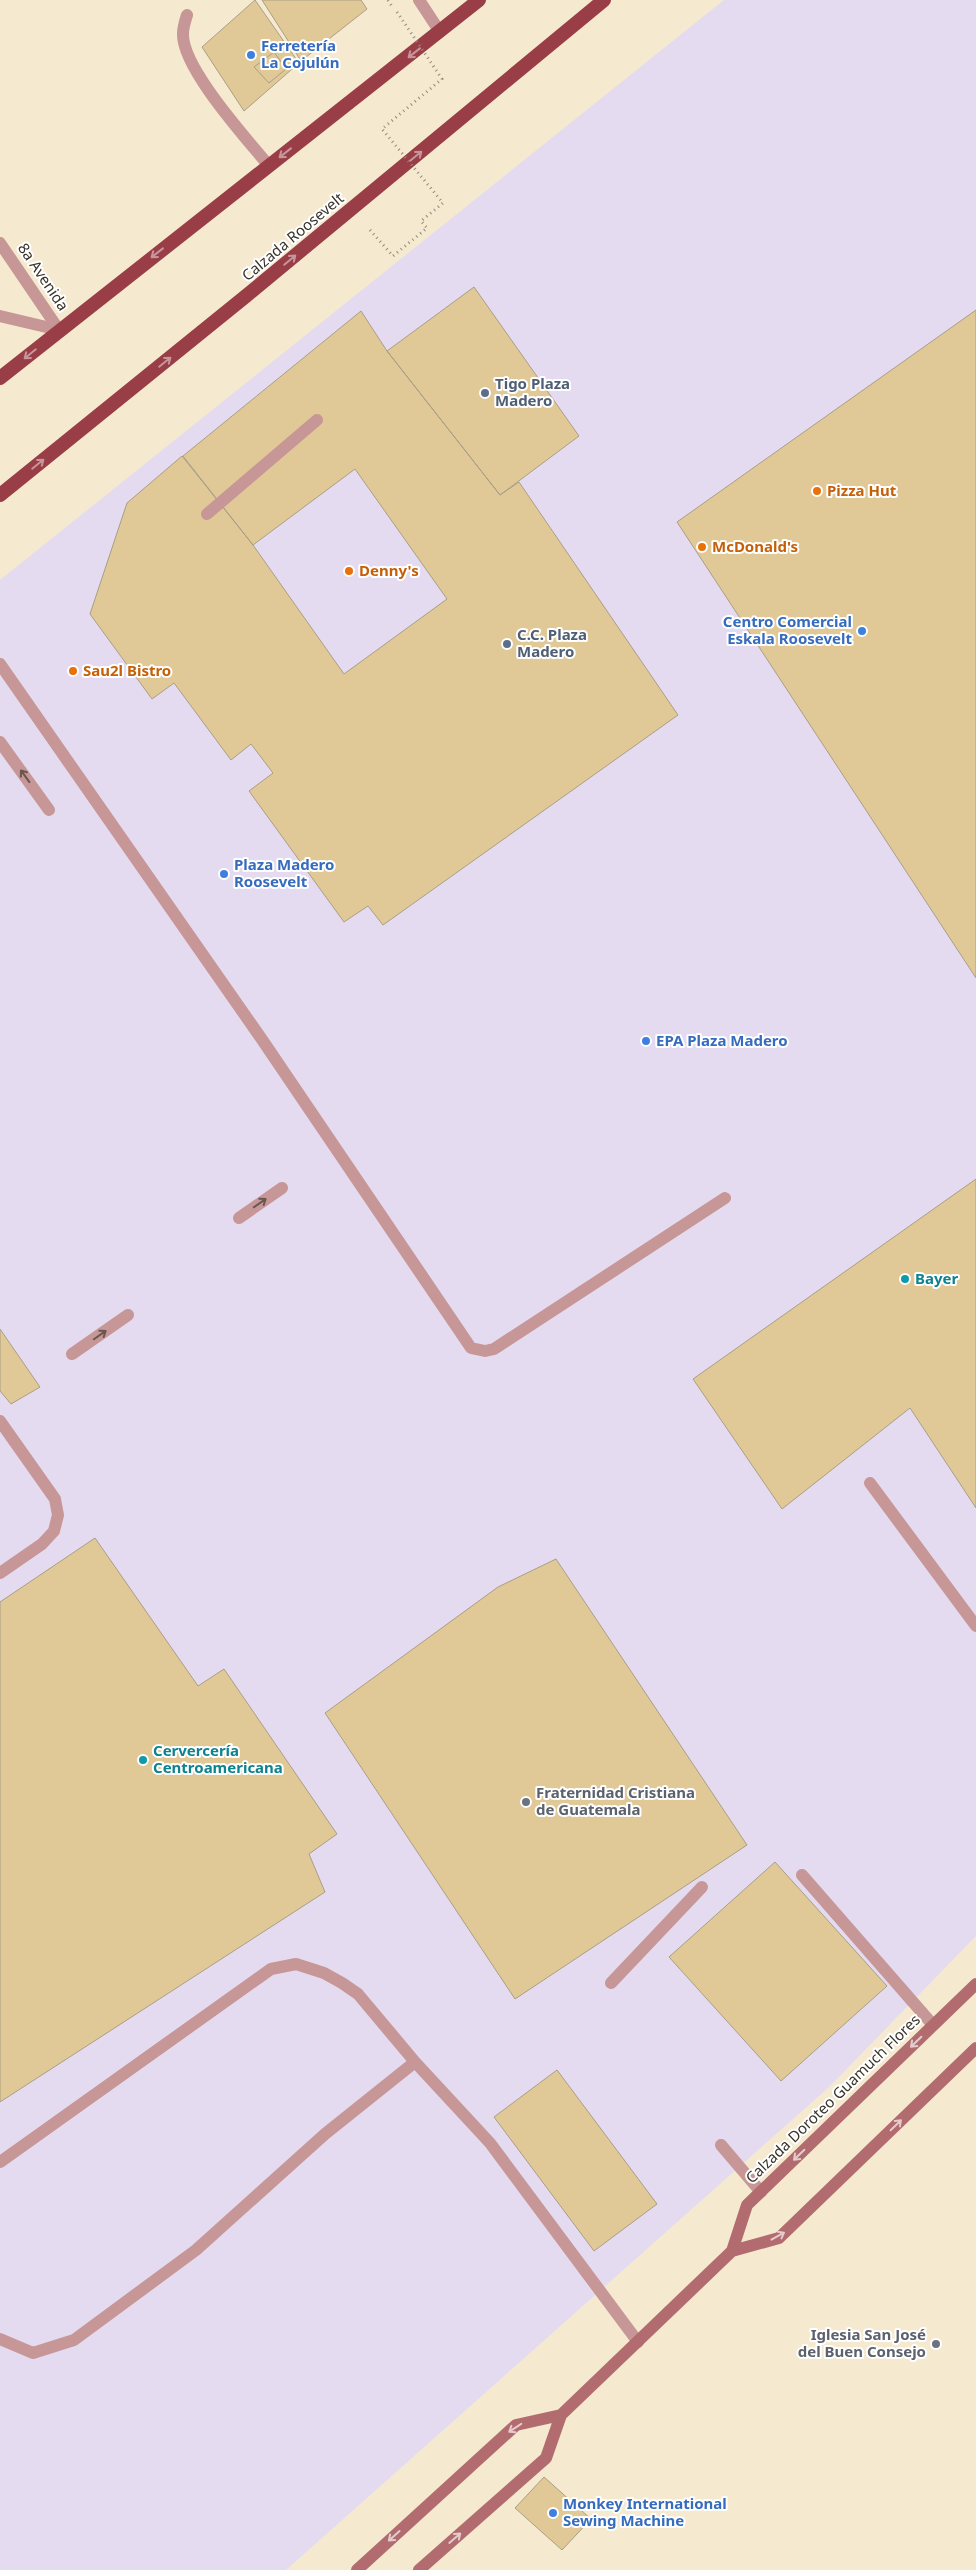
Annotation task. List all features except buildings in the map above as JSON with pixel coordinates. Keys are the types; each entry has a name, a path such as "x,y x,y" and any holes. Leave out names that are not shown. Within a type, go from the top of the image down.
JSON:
{"highway":[{"path":"0,378 479,0"},
{"name":"Calzada Roosevelt","path":"0,495 604,0"}],"main road":[{"name":"Calzada Doroteo Guamuch Flores","path":"419,2570 546,2458 561,2415 732,2251 747,2205 976,1984"},
{"name":"Calzada Doroteo Guamuch Flores","path":"732,2251 779,2238 976,2048"},
{"path":"357,2570 516,2425 561,2415"}],"street":[{"path":"419,0 440,32"},
{"path":"187,15 182,35 189,56 200,77 269,166"},
{"name":"8a Avenida","path":"0,243 59,330"},
{"path":"0,316 59,330"},
{"path":"207,514 317,420"},
{"path":"0,664 263,1041 471,1348 485,1351 494,1349 725,1198"},
{"path":"0,742 49,810"},
{"path":"239,1218 282,1188"},
{"path":"72,1354 128,1315"},
{"path":"0,1421 55,1499 58,1515 54,1530 42,1544 0,1573"},
{"path":"870,1482 976,1626"},
{"path":"802,1875 933,2025"},
{"path":"610,1983 702,1888"},
{"path":"0,2162 271,1969 296,1964 324,1973 358,1994 415,2062 490,2143 638,2342"},
{"path":"0,2339 33,2353 74,2340 196,2250 325,2134 415,2062"},
{"path":"721,2145 761,2192"}],"path":[{"path":"351,209 393,256 427,228 422,221 443,203 382,129 442,79 396,12"}],"shaded area":[{"path":"724,0 976,0 976,1936 829,2087 286,2570 0,2570 0,580"}],"place":[{"name":"Ferretería La Cojulún","path":"251,55"},
{"name":"Tigo Plaza Madero","path":"485,393"},
{"name":"Pizza Hut","path":"817,491"},
{"name":"McDonald's","path":"702,547"},
{"name":"Denny's","path":"349,571"},
{"name":"Centro Comercial Eskala Roosevelt","path":"862,631"},
{"name":"C.C. Plaza Madero","path":"507,644"},
{"name":"Sau2l Bistro","path":"73,671"},
{"name":"Plaza Madero Roosevelt","path":"224,874"},
{"name":"EPA Plaza Madero","path":"646,1041"},
{"name":"Bayer","path":"905,1279"},
{"name":"Cervercería Centroamericana","path":"143,1760"},
{"name":"Fraternidad Cristiana de Guatemala","path":"526,1802"},
{"name":"Iglesia San José del Buen Consejo","path":"936,2344"},
{"name":"Monkey International Sewing Machine","path":"553,2513"}]}
